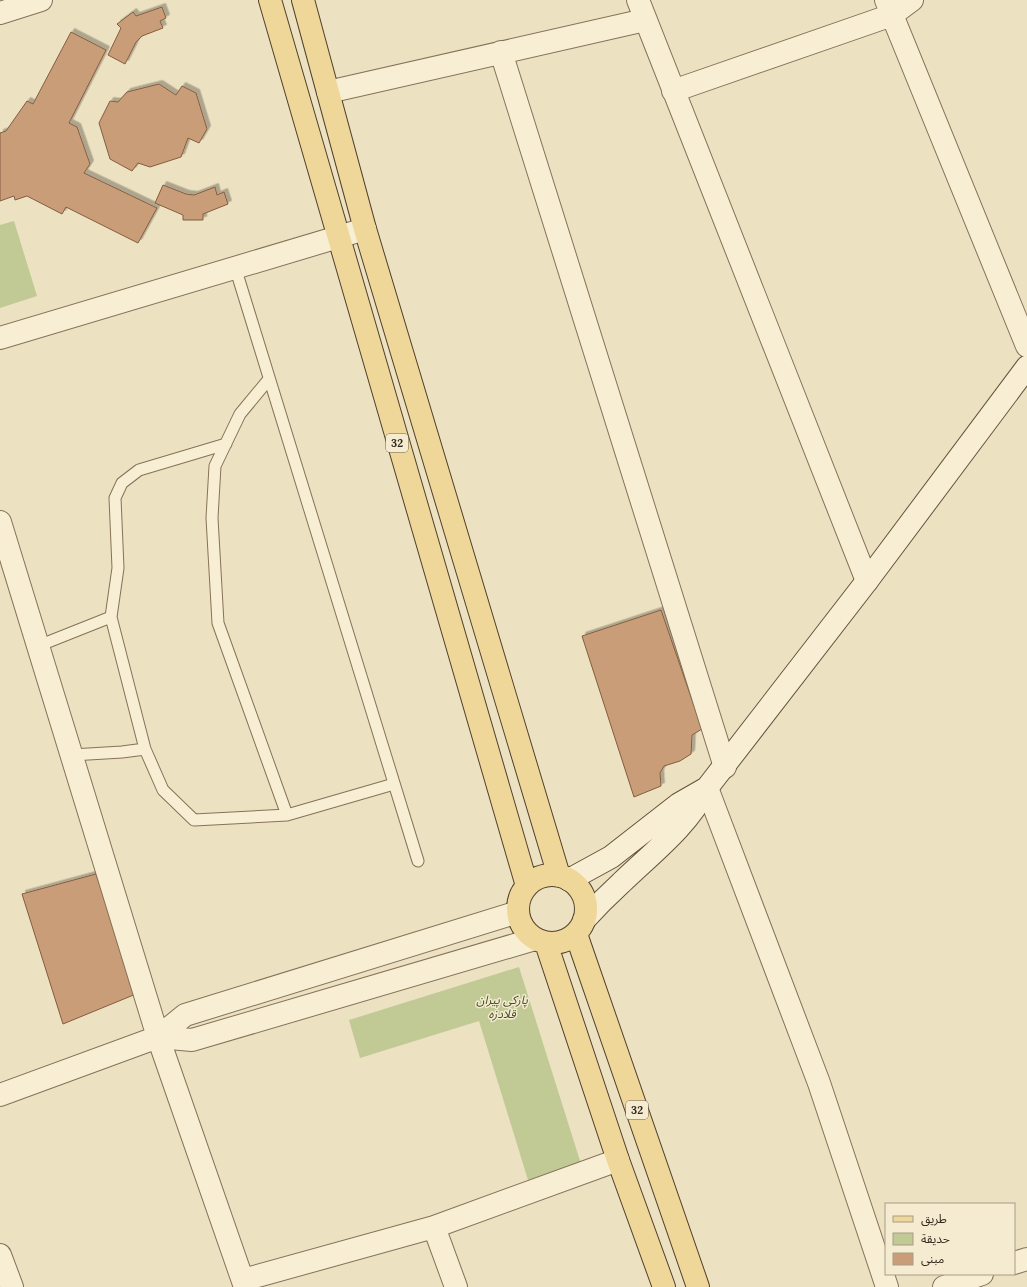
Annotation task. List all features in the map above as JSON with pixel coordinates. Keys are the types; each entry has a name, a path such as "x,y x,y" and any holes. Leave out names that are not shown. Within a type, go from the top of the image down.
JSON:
{"main road":[{"name":"32","path":"270,0 337,237 527,886"},
{"name":"32","path":"303,0 365,229 564,878 578,888 584,898 586,909 580,927 698,1287"},
{"path":"564,878 542,877 527,886 521,895 518,912 524,928 540,941 664,1287"},
{"path":"540,941 562,942 580,927"}],"street":[{"path":"0,13 40,0"},
{"path":"673,91 889,7 912,0"},
{"path":"889,7 1027,346"},
{"path":"328,92 501,52 641,10 867,581"},
{"path":"501,52 725,767"},
{"path":"0,338 365,229"},
{"path":"580,927 621,882 680,828 700,803 707,788 725,767 867,581 1027,367"},
{"path":"0,522 158,1037 244,1284 434,1227 618,1160"},
{"path":"564,878 611,857 679,804 707,788"},
{"path":"707,788 819,1083 887,1287"},
{"path":"0,1095 158,1037 185,1015 518,912"},
{"path":"158,1037 192,1040 540,941"},
{"path":"434,1227 456,1287"},
{"path":"0,1255 12,1287"},
{"path":"1015,1263 1027,1258"},
{"path":"944,1287 979,1275"}],"lane":[{"path":"235,267 418,861"},
{"path":"269,379 240,414 214,466 212,518 218,623 287,815"},
{"path":"226,444 139,470 122,483 115,498 118,568 111,617 145,748 163,790 194,820 287,815 394,784"},
{"path":"38,646 111,617"},
{"path":"72,755 122,752 145,748"}],"green space":[{"path":"14,221 37,296 0,308 0,225"},
{"name":"پارکی پیران قلادزه","path":"519,967 581,1164 528,1180 479,1021 360,1058 349,1020"}],"building":[{"path":"162,7 166,18 160,21 163,28 142,36 136,42 125,64 108,55 121,28 117,24 133,12 136,16"},
{"path":"71,32 106,50 69,123 77,127 90,164 84,173 157,208 138,243 66,207 62,214 27,196 15,200 14,196 0,201 0,133 6,131 27,101 33,104"},
{"path":"159,84 176,95 182,86 196,93 207,129 199,143 188,138 181,157 150,167 138,163 132,171 110,159 99,123 110,101 118,102 127,92"},
{"path":"163,185 186,194 194,195 215,187 217,195 224,192 228,204 203,214 203,220 183,220 183,215 155,203"},
{"path":"661,610 702,729 692,735 691,754 680,761 664,766 660,773 661,786 634,797 582,636"},
{"path":"96,874 136,994 63,1024 22,894"}]}
